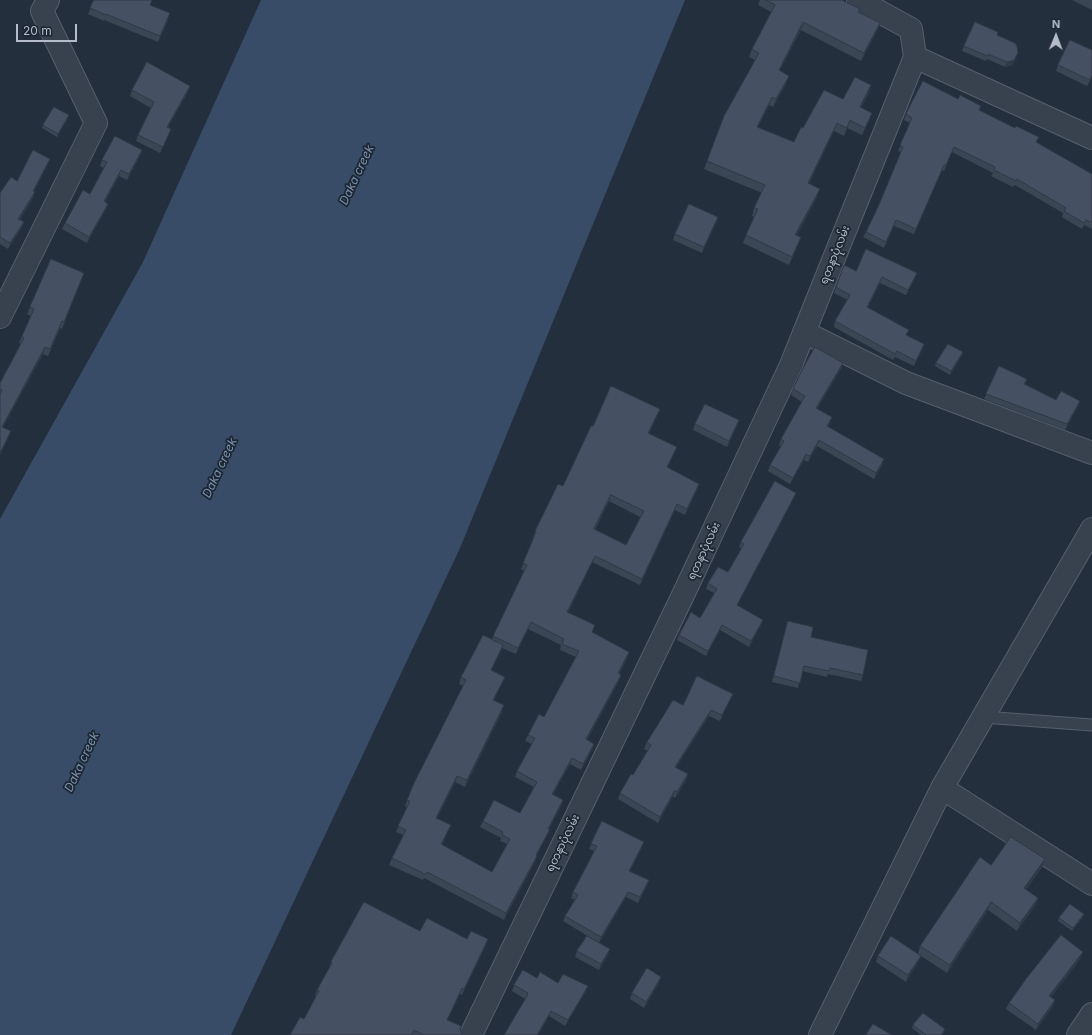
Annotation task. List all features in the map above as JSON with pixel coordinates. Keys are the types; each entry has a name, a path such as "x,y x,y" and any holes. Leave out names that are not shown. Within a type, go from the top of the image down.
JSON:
{"street":[{"path":"0,317 96,123 42,10 48,0"},
{"path":"858,0 912,29 915,57 1092,138"},
{"name":"ရတနာပုံလမ်း","path":"470,1035 684,593 791,365 915,57"},
{"path":"804,332 906,383 1092,453"},
{"path":"820,1035 942,788 1092,529"},
{"path":"942,788 1092,884"},
{"path":"1078,1035 1092,1014"}],"lane":[{"path":"983,717 1092,725"}],"water":[{"name":"Daka creek","path":"261,0 685,0 460,548 231,1035 0,1035 0,519 143,262"}],"building":[{"path":"94,0 152,0 150,5 170,13 160,36 90,8"},
{"path":"766,0 842,0 860,9 858,12 880,23 864,53 803,22 779,70 789,76 776,99 772,97 757,127 794,142 801,127 803,128 824,90 843,99 855,77 871,85 860,107 872,113 865,128 850,120 847,128 837,123 808,183 820,189 795,235 801,237 792,257 746,235 758,209 754,208 765,185 707,161 724,116 759,53 752,49 775,5"},
{"path":"975,22 998,32 997,35 1015,43 1018,53 1014,60 1007,62 988,54 987,56 964,46"},
{"path":"1070,40 1092,50 1092,75 1090,80 1058,65"},
{"path":"147,62 190,86 167,127 171,129 163,147 138,135 154,102 132,90"},
{"path":"923,81 958,99 960,95 981,106 979,110 1015,128 1016,126 1039,137 1036,142 1092,174 1092,222 1086,220 1084,223 1064,211 1066,208 1017,179 1016,181 994,170 995,167 954,147 946,165 944,165 916,229 896,220 886,242 866,232 903,147 900,145 912,118 906,114"},
{"path":"54,107 69,115 58,134 43,125"},
{"path":"115,136 142,150 129,174 121,170 104,201 108,204 89,237 65,223 83,190 90,194 107,162 102,160"},
{"path":"33,150 50,159 33,191 35,192 18,219 24,222 10,243 0,237 0,193 11,177 17,181"},
{"path":"689,204 718,217 704,247 675,234"},
{"path":"866,249 917,273 908,290 882,277 867,307 909,330 906,335 924,344 916,361 897,351 895,354 835,321 850,295 836,287 844,265 856,271"},
{"path":"51,259 84,273 64,322 62,321 50,349 45,347 2,427 11,431 0,453 0,394 2,390 0,389 0,383 24,338 22,336 34,309 30,307"},
{"path":"948,344 963,352 951,371 936,363"},
{"path":"815,347 843,363 816,408 832,417 827,426 884,459 876,473 819,440 810,456 806,454 793,478 770,465 784,441 781,439 805,396 793,389"},
{"path":"999,366 1027,379 1024,384 1056,400 1061,391 1080,401 1067,424 986,394"},
{"path":"611,386 660,409 648,433 677,447 667,467 699,484 687,509 677,504 642,579 595,556 567,612 595,625 592,632 629,652 618,673 621,675 586,739 594,744 583,764 572,758 552,794 563,800 548,829 550,829 536,855 537,856 506,913 427,872 425,874 392,858 406,830 398,826 410,801 407,800 414,783 466,680 461,677 483,635 503,645 491,670 505,677 493,700 504,705 467,780 457,776 436,818 451,825 441,844 492,872 510,839 502,835 503,832 483,821 494,800 520,813 537,782 517,771 535,738 528,735 539,714 544,717 579,651 562,644 564,639 531,622 518,648 493,636 527,565 523,563 536,532 535,531 558,484 563,486 591,426 593,426","holes":["611,495 644,511 626,545 594,529"]},
{"path":"705,404 739,420 729,441 695,424"},
{"path":"775,481 796,493 737,605 763,620 751,641 722,625 708,651 679,635 691,612 700,618 717,589 708,583 718,567 728,572 744,544 741,542"},
{"path":"788,621 813,627 811,637 868,650 863,675 830,668 829,671 804,666 800,683 774,676"},
{"path":"697,676 733,694 722,715 711,710 675,767 688,774 677,792 675,790 660,817 620,793 651,745 647,742 673,700 683,705"},
{"path":"602,821 644,842 629,871 649,880 640,897 628,892 601,937 565,916 578,895 573,892 597,846 591,844"},
{"path":"1011,837 1045,859 1024,888 1038,898 1020,923 991,902 950,965 920,946 980,857 991,865"},
{"path":"364,902 420,931 427,918 467,939 471,931 488,939 447,1020 461,1026 460,1029 462,1035 424,1035 414,1030 411,1035 290,1035 300,1017 304,1019 319,991 317,990 332,963 331,962"},
{"path":"1070,904 1084,914 1073,928 1059,918"},
{"path":"1061,935 1083,952 1049,996 1055,1000 1038,1024 1009,1003"},
{"path":"587,936 610,949 601,964 577,951"},
{"path":"891,936 921,956 908,975 878,956"},
{"path":"647,968 661,977 646,1002 632,993"},
{"path":"523,970 537,978 540,972 558,983 563,974 588,986 568,1020 551,1011 537,1035 504,1035 528,993 514,985"},
{"path":"923,1013 945,1029 941,1035 926,1035 913,1025"},
{"path":"873,1024 892,1035 866,1035"}]}
